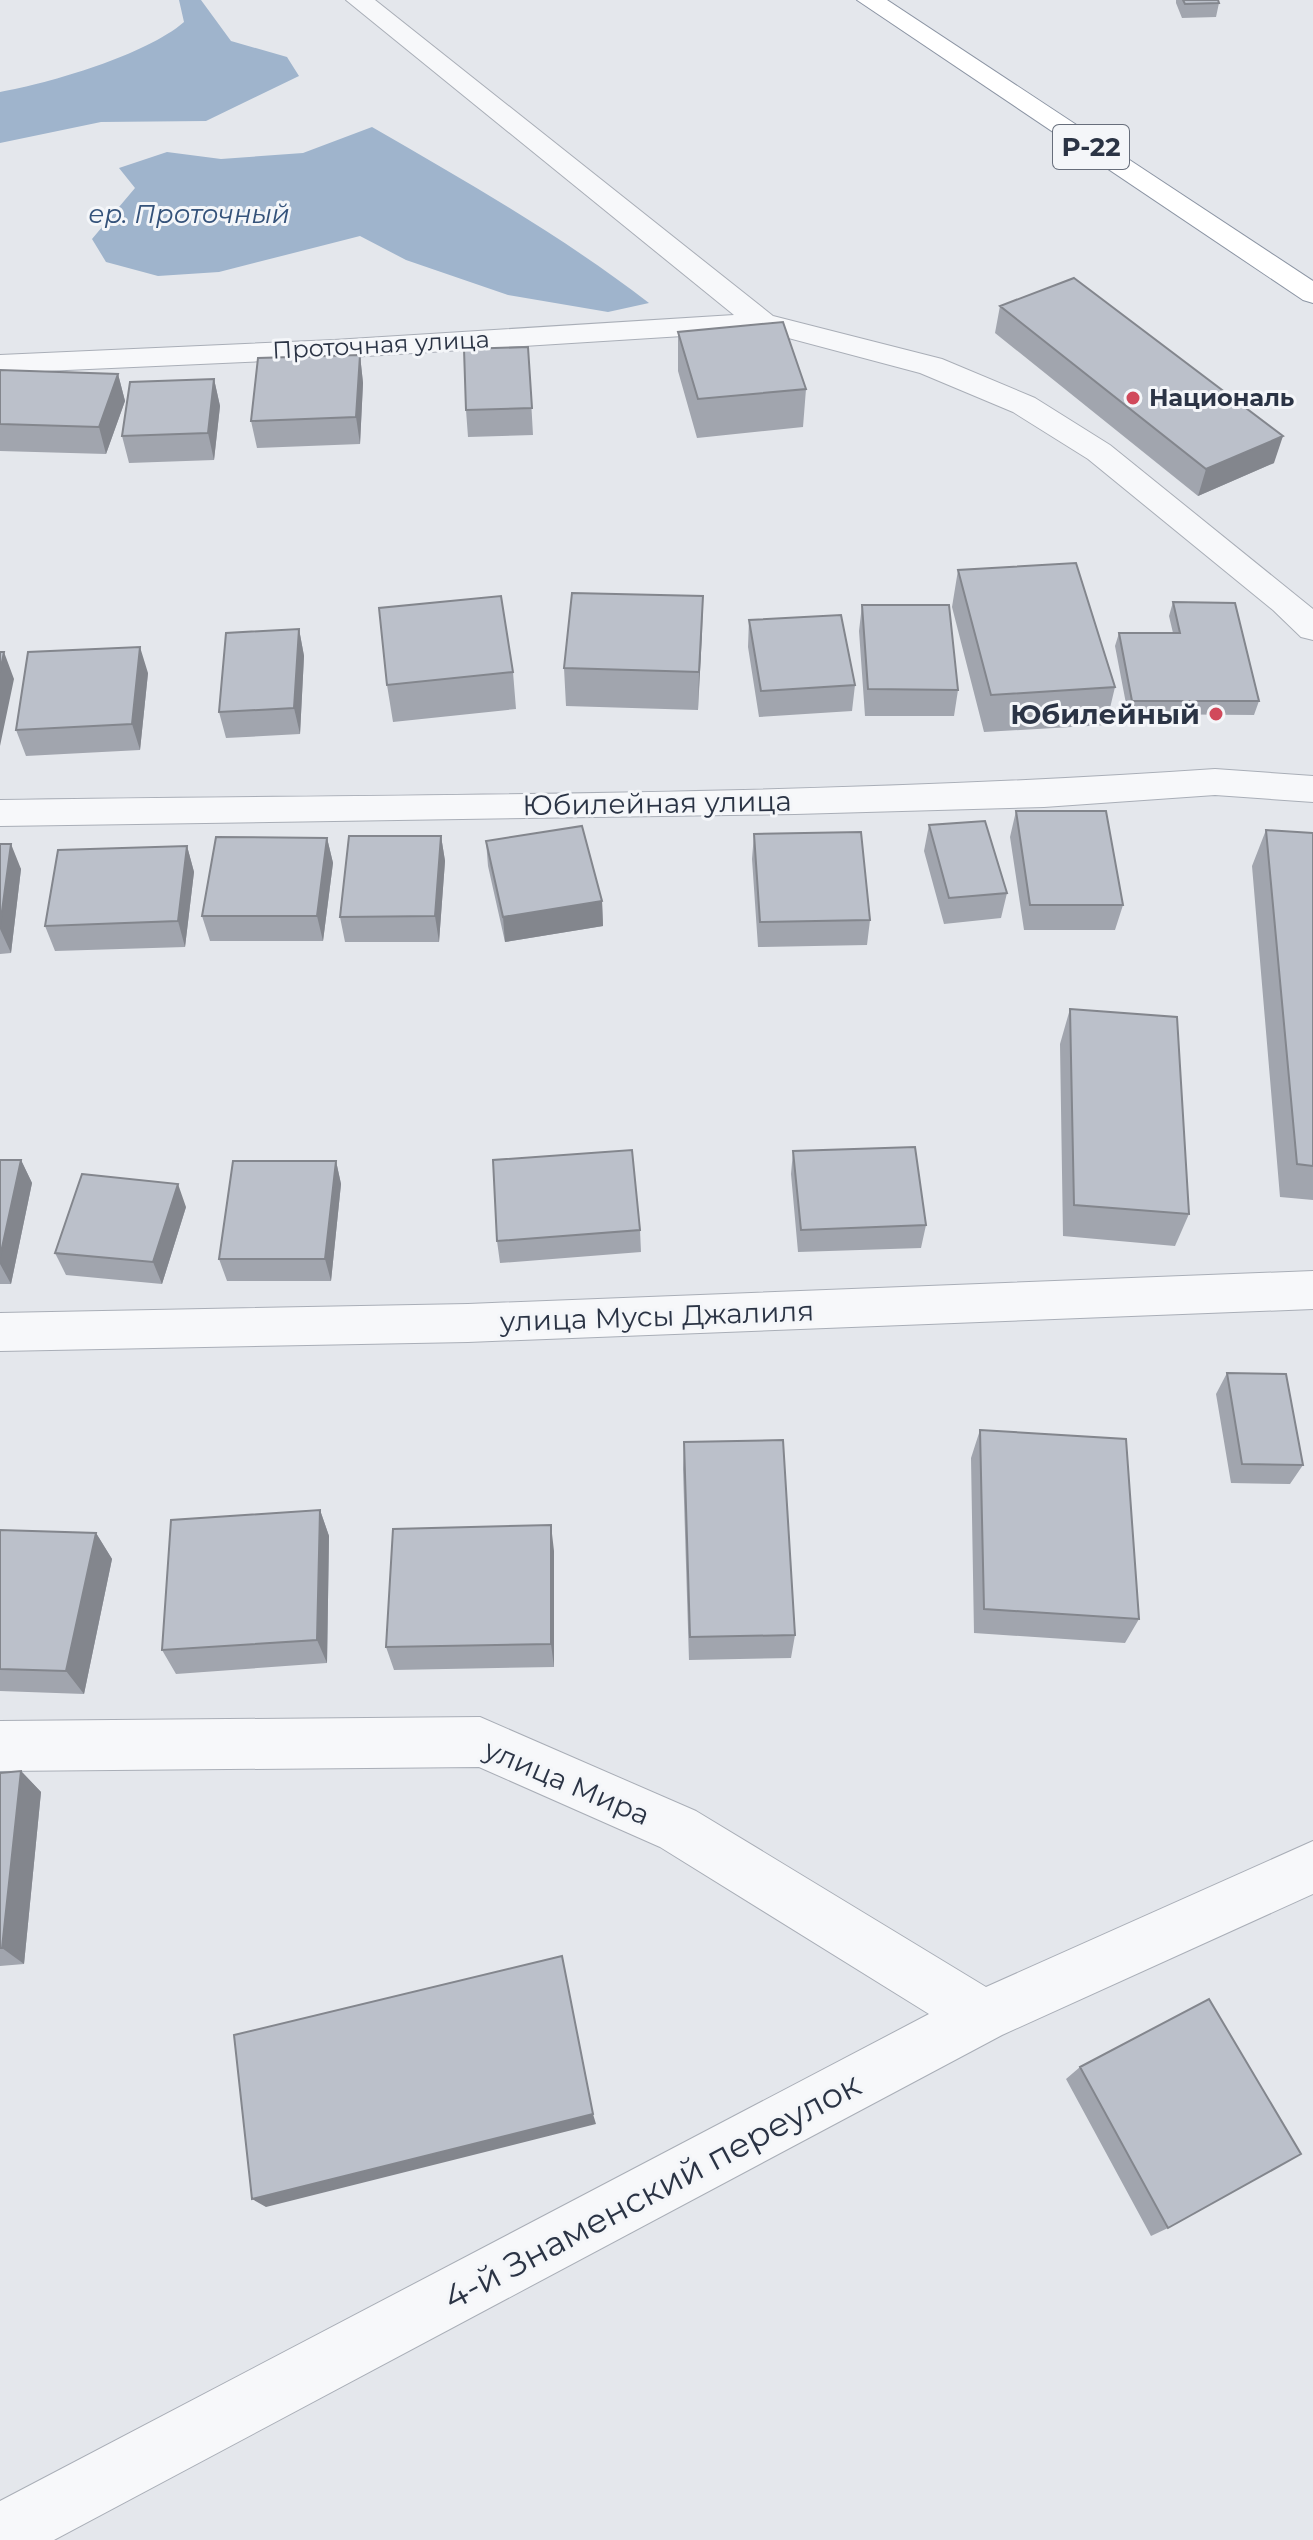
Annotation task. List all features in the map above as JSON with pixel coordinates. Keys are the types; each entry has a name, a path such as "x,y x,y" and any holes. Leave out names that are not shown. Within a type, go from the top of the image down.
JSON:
{"highway":[{"name":"Р-22","path":"870,0 1313,294"}],"street":[{"path":"359,0 762,322 931,366 1024,405 1099,452 1285,602 1313,629"},
{"name":"Проточная улица","path":"0,364 334,349 762,322"},
{"name":"Юбилейная улица","path":"0,813 795,801 1044,794 1215,782 1313,789"},
{"name":"улица Мусы Джалиля","path":"0,1332 468,1323 1313,1290"},
{"name":"улица Мира","path":"0,1746 480,1742 678,1829 983,2016"},
{"name":"4-й Знаменский переулок","path":"0,2535 983,2016 1313,1867"}],"water":[{"name":"ер. Проточный","path":"179,0 201,0 231,41 287,57 299,76 206,121 101,122 0,143 0,92 70,75 146,46 184,22"},
{"name":"ер. Проточный","path":"372,127 548,232 649,303 608,312 508,295 406,260 360,236 219,272 158,276 106,262 92,239 135,188 119,168 167,152 221,159 303,153"}],"building":[{"path":"1183,0 1218,0 1219,3 1185,4"},
{"path":"1074,278 1283,436 1206,469 1000,306"},
{"path":"783,322 806,389 698,399 678,332"},
{"path":"528,347 532,408 466,410 464,349"},
{"path":"360,355 356,417 251,421 258,358"},
{"path":"0,370 118,374 99,427 0,424"},
{"path":"214,379 208,433 122,436 130,382"},
{"path":"1076,563 1115,687 991,695 958,570"},
{"path":"572,593 703,596 699,672 564,668"},
{"path":"501,596 513,672 387,685 379,608"},
{"path":"1173,602 1235,603 1259,701 1132,701 1119,633 1180,633"},
{"path":"862,605 949,605 958,690 868,689"},
{"path":"841,615 855,685 761,691 749,620"},
{"path":"299,629 294,708 219,712 226,633"},
{"path":"140,647 132,724 16,730 28,652"},
{"path":"1016,811 1106,811 1123,905 1030,905"},
{"path":"985,821 1007,893 949,898 929,825"},
{"path":"582,826 602,901 503,917 486,841"},
{"path":"1266,830 1313,833 1313,1166 1297,1164"},
{"path":"861,832 870,920 760,922 754,834"},
{"path":"349,836 441,836 435,916 340,917"},
{"path":"216,837 327,838 317,916 202,916"},
{"path":"0,844 11,844 0,926"},
{"path":"187,846 178,921 45,926 58,850"},
{"path":"1070,1009 1177,1017 1189,1214 1074,1205"},
{"path":"915,1147 926,1225 801,1230 793,1151"},
{"path":"632,1150 640,1230 497,1241 493,1160"},
{"path":"0,1160 21,1160 0,1257"},
{"path":"233,1161 336,1161 325,1259 219,1259"},
{"path":"82,1174 178,1184 153,1262 55,1253"},
{"path":"1227,1373 1286,1374 1303,1465 1242,1464"},
{"path":"980,1430 1126,1439 1139,1619 984,1609"},
{"path":"783,1440 795,1635 690,1637 684,1442"},
{"path":"320,1510 317,1640 162,1650 171,1520"},
{"path":"551,1525 551,1644 386,1647 393,1529"},
{"path":"0,1530 96,1533 66,1671 0,1669"},
{"path":"21,1771 2,1948 0,1948 0,1773"},
{"path":"562,1956 593,2114 252,2199 234,2035"},
{"path":"1209,1999 1301,2154 1168,2228 1080,2067"}],"place":[{"name":"Националь","path":"1133,398"},
{"name":"Юбилейный","path":"1216,714"}]}
